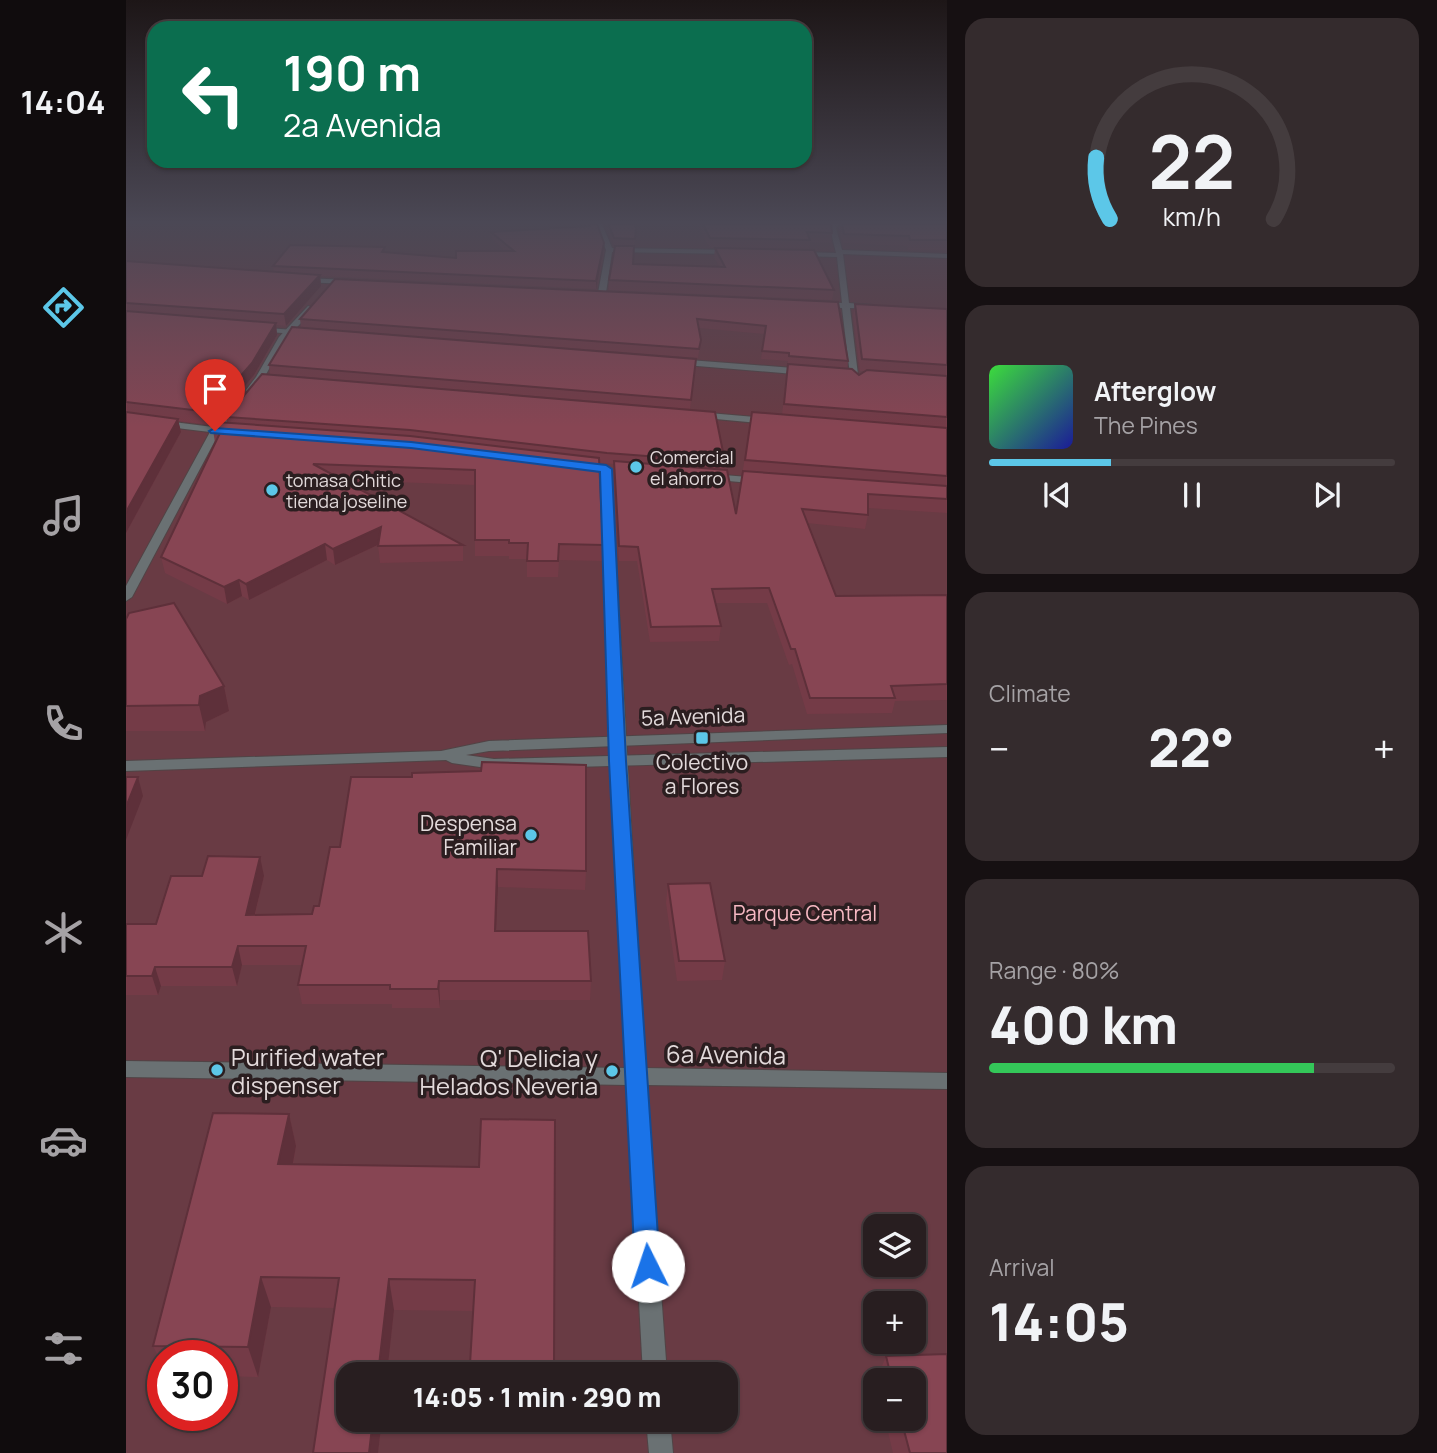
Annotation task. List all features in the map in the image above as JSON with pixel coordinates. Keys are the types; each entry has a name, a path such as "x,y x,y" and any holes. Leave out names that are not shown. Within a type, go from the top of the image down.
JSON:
{"street":[{"path":"588,292 615,293"},
{"path":"845,292 856,379"},
{"path":"126,597 215,431 260,378 286,336 316,302"},
{"path":"810,304 885,307"},
{"path":"246,332 310,341"},
{"path":"286,336 317,334"},
{"path":"669,364 816,375"},
{"path":"842,377 869,380"},
{"path":"260,378 274,379"},
{"path":"686,414 782,422"},
{"path":"126,419 241,433"},
{"path":"606,469 635,1077 654,1362"},
{"path":"701,476 770,481"},
{"name":"5a Avenida","path":"126,766 441,756 489,746 947,729"},
{"name":"5a Avenida","path":"441,756 494,764 947,752"},
{"name":"6a Avenida","path":"126,1069 947,1081"},
{"path":"660,1432 661,1453"}],"green space":[{"name":"Parque Central","path":"126,292 947,292 947,1453 126,1453"}],"building":[{"path":"126,292 304,292 284,314 126,303"},
{"path":"324,292 615,292 838,302 848,361 762,351 766,326 697,319 701,340 699,349 300,319"},
{"path":"855,304 947,309 947,365 862,359"},
{"path":"126,311 276,323 252,363 209,412 126,402"},
{"path":"292,327 696,359 691,400 269,365"},
{"path":"788,364 852,369 859,375 867,370 947,376 947,417 784,404"},
{"path":"262,374 715,412 725,462 607,453 410,430 226,417"},
{"path":"126,412 178,419 126,512"},
{"path":"752,412 947,428 947,476 745,460"},
{"path":"217,422 410,436 599,458 603,545 559,544 558,561 527,561 528,543 475,540 475,470 313,464 463,545 378,546 381,527 333,549 325,544 246,584 239,580 224,587 161,557 220,433 213,429"},
{"path":"614,461 727,470 736,514 743,471 947,486 947,499 868,494 868,515 802,509 836,596 947,595 947,684 891,686 895,698 810,698 795,649 791,649 769,588 712,589 721,626 651,627 638,547 619,546"},
{"path":"174,603 224,686 200,696 199,705 126,706 126,619 129,613"},
{"path":"482,762 586,765 586,871 497,869 495,931 588,931 591,981 439,981 438,989 390,989 390,985 298,985 306,946 238,946 232,967 155,967 152,976 126,976 126,924 156,924 171,876 202,876 208,856 260,857 246,915 312,914 314,906 319,906 330,847 340,847 351,777 412,777 412,773 481,771"},
{"path":"126,777 138,777 126,807"},
{"path":"710,883 725,961 679,961 668,884"},
{"path":"213,1113 289,1114 278,1164 479,1167 481,1119 555,1120 554,1362 470,1362 475,1280 389,1279 379,1362 336,1362 336,1432 371,1432 369,1453 313,1453 339,1278 261,1277 248,1347 238,1347 238,1340 155,1340"},
{"path":"947,1354 947,1453 910,1453 904,1431 926,1431 926,1368 889,1368 886,1356"}],"place":[{"name":"Comercial el ahorro","path":"636,467"},
{"name":"tomasa Chitic tienda joseline","path":"272,490"},
{"name":"Colectivo a Flores","path":"702,738"},
{"name":"Despensa Familiar","path":"531,835"},
{"name":"Purified water dispenser","path":"217,1070"},
{"name":"Q' Delicia y Helados Neveria","path":"612,1071"}],"route":[{"path":"215,431 411,445 606,469 618,761 648,1266"}]}
